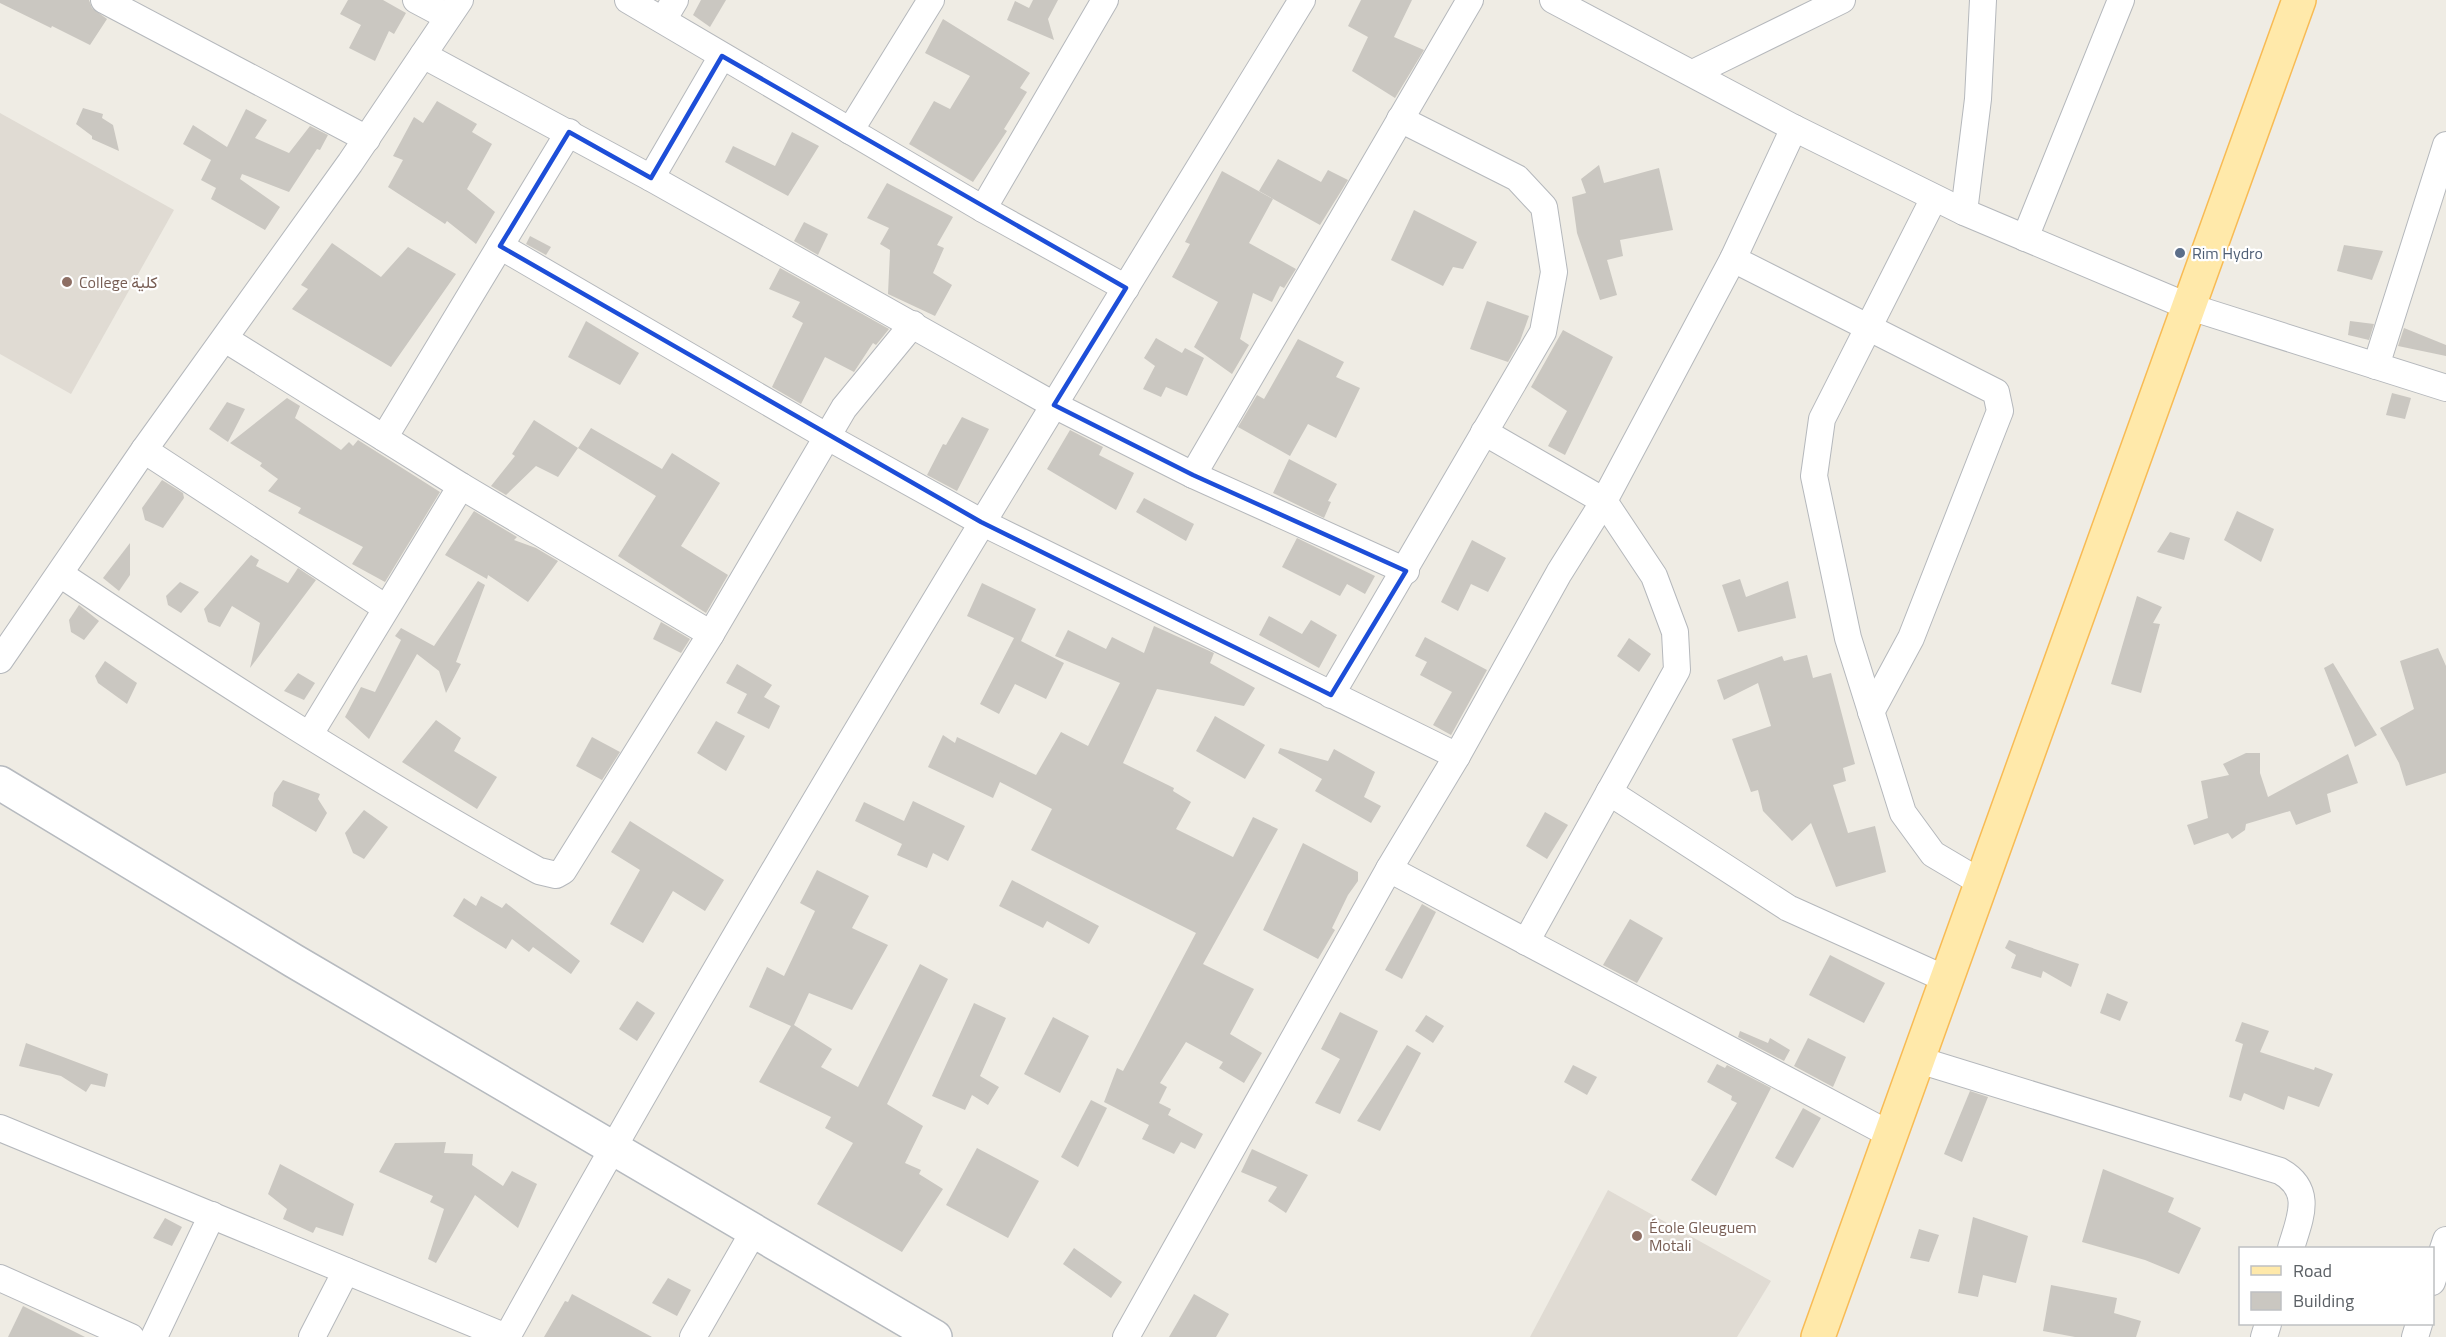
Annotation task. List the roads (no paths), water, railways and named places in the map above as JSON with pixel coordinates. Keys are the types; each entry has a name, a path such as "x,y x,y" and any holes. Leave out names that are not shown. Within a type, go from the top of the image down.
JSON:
{"main road":[{"path":"1818,1337 1948,980 2187,306 2299,0"}],"street":[{"path":"104,0 367,139"},
{"path":"0,660 144,450 367,139 454,8 416,0"},
{"path":"628,0 669,10 722,56 982,209 1126,288"},
{"path":"850,131 931,0"},
{"path":"982,209 1105,0"},
{"path":"0,1128 507,1337 612,1147 981,522 1302,0"},
{"path":"1193,475 1470,0"},
{"path":"1553,0 1794,128 1964,212 2187,306 2446,388"},
{"path":"1693,73 1842,0"},
{"path":"1964,212 1978,99 1983,0"},
{"path":"2025,238 2121,0"},
{"path":"423,55 569,132 1054,405 1193,475 1406,571"},
{"path":"651,178 722,56"},
{"path":"1331,695 1406,571 1543,332 1554,272 1544,207 1517,178 1400,119"},
{"path":"1126,1337 1389,869 1456,756 1559,573 1604,501 1733,259 1794,128"},
{"path":"384,438 569,132"},
{"path":"2376,366 2446,145"},
{"path":"1934,198 1822,419 1814,476 1848,638 1904,813 1934,854 1982,883"},
{"path":"500,246 826,436 981,522 1456,756"},
{"path":"1733,259 1867,329 1973,378 1996,392 2000,411 1911,638 1871,712"},
{"path":"60,574 310,734 530,866 556,875 563,871 711,634 844,408 913,324"},
{"path":"225,339 461,486 711,634"},
{"path":"1484,432 1604,501 1654,576 1675,632 1677,670 1526,942"},
{"path":"144,450 386,608"},
{"path":"310,734 461,486"},
{"path":"0,783 294,961 935,1337"},
{"path":"1609,792 1788,908 1948,980"},
{"path":"1389,869 1891,1135"},
{"path":"1919,1060 2280,1171 2297,1183 2303,1200 2291,1247"},
{"path":"154,1337 212,1215"},
{"path":"693,1337 754,1231"},
{"path":"2434,1279 2446,1240"},
{"path":"312,1337 346,1271"},
{"path":"0,1278 131,1337"}],"place":[{"name":"Rim Hydro","path":"2180,253"},
{"name":"College كلية","path":"67,282"},
{"name":"École Gleuguem Motali","path":"1637,1236"}]}
